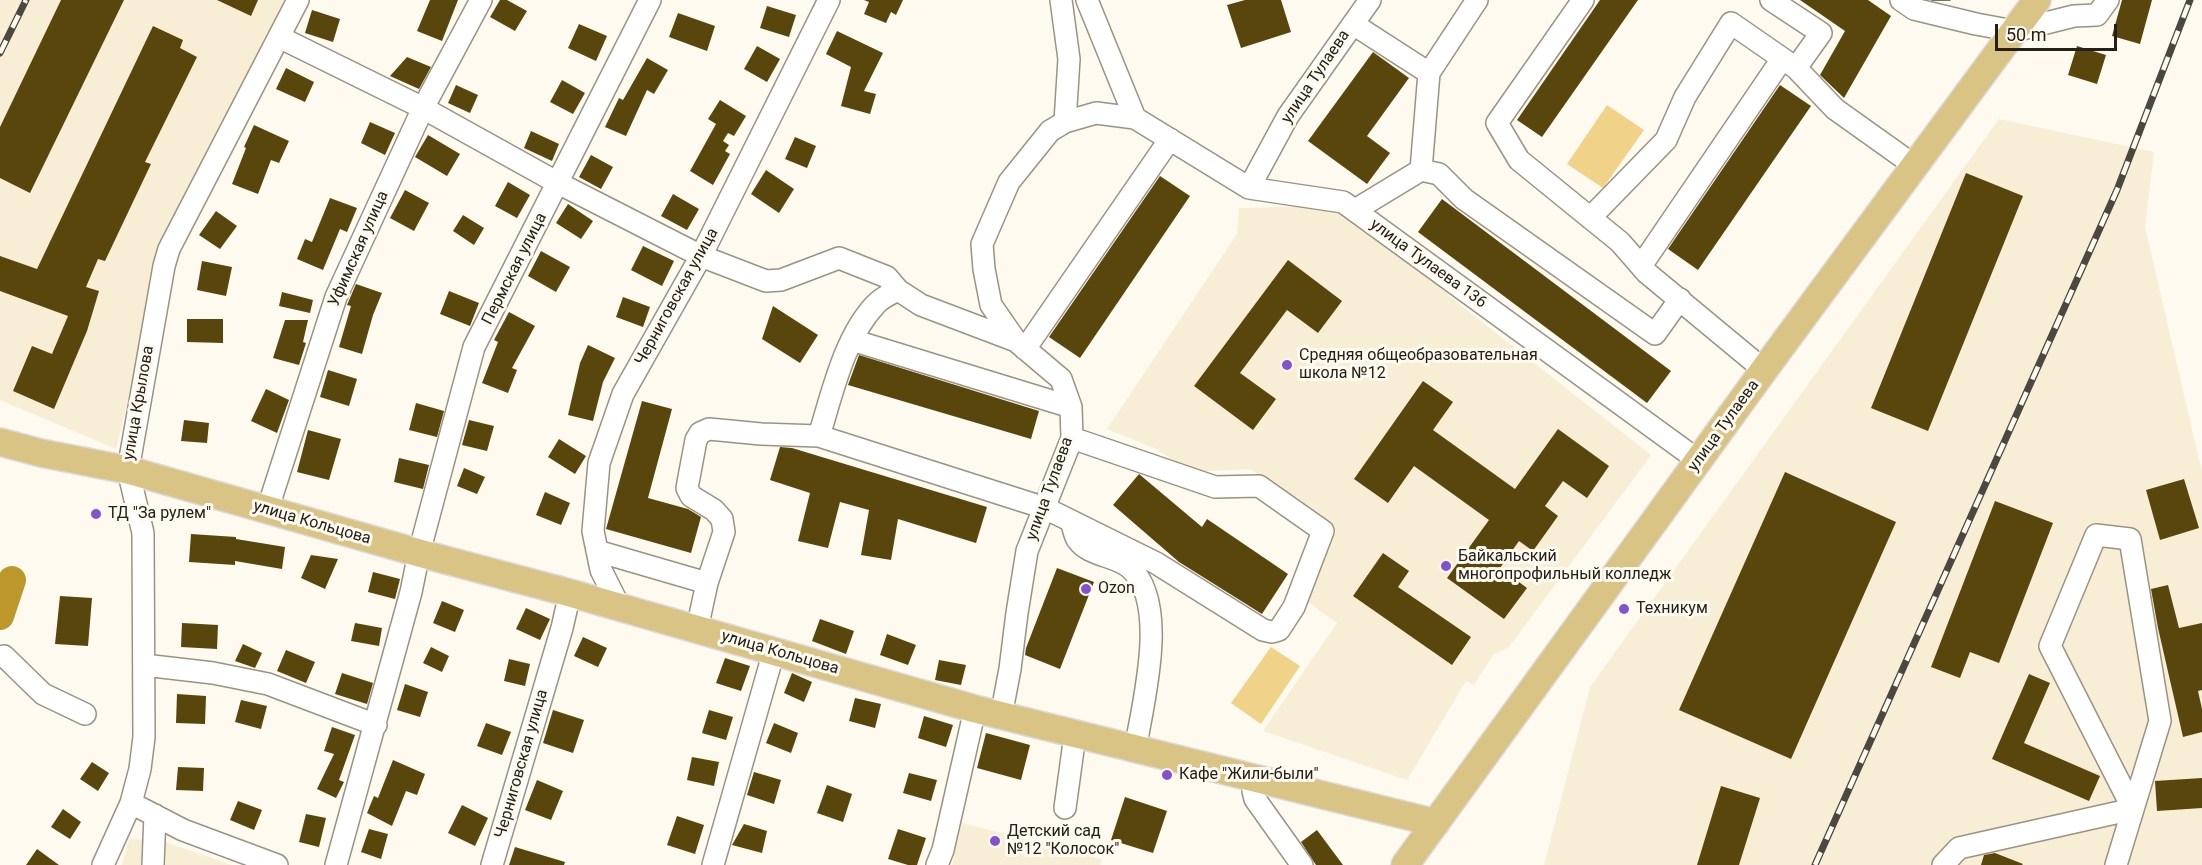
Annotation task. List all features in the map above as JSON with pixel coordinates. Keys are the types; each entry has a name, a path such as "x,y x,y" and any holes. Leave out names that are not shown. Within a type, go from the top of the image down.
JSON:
{"main road":[{"name":"улица Тулаева","path":"1406,865 1764,370 2037,0"},
{"name":"улица Кольцова","path":"0,442 41,453 128,470 1001,716 1436,823"}],"street":[{"name":"улица Крылова","path":"103,865 131,803 140,769 144,737 142,533 128,470 164,266 169,249 298,0"},
{"name":"Уфимская улица","path":"267,511 336,297 423,108 481,0"},
{"name":"Пермская улица","path":"336,865 376,725 474,348 650,0"},
{"name":"Черниговская улица","path":"620,608 602,570 593,531 599,463 623,394 701,256 829,0"},
{"path":"1061,0 1069,59 1065,122"},
{"path":"1087,0 1135,118"},
{"name":"улица Тулаева","path":"1249,189 1288,116 1370,0"},
{"path":"1421,170 1428,73 1477,0"},
{"path":"1583,0 1497,123 1520,160 1620,242 1647,273 1764,370"},
{"path":"1641,266 1789,63 1821,33 1771,0"},
{"path":"1901,0 1914,9 2014,31 2074,16 2097,15 2108,0"},
{"path":"1590,218 1666,140 1685,97 1731,22 1789,63 1835,109 1915,166"},
{"path":"1353,24 1428,73"},
{"path":"279,37 423,108 558,183 701,256 766,281 782,280 839,258 887,277 898,290 921,305 1020,345 1170,139"},
{"name":"улица Тулаева","path":"1001,716 1028,551 1072,438 1071,407 1061,379 1020,345 991,305 982,244 1009,182 1050,131 1065,122 1096,113 1135,118"},
{"name":"улица Тулаева 136","path":"1135,118 1249,189 1343,202 1699,461"},
{"path":"1354,210 1421,170 1439,174 1464,199 1655,334 1680,299"},
{"path":"819,436 834,387 856,329 876,303 898,290"},
{"path":"852,340 1071,407"},
{"path":"697,629 707,583 724,532 722,519 714,510 691,496 687,488 696,440 700,433 710,429 819,436 1045,508 1156,563 1263,630 1272,632 1279,630 1294,607 1323,531 1258,486 1215,487 1072,438"},
{"path":"1071,521 1077,538 1088,549 1128,566 1142,581 1150,606 1152,644 1136,750"},
{"path":"2116,865 2160,721 2130,539 2096,535 2050,646 2133,809"},
{"path":"597,551 707,583"},
{"name":"Черниговская улица","path":"492,865 570,593"},
{"path":"713,865 774,651"},
{"path":"4,656 43,694 85,714"},
{"path":"144,665 213,673 268,684 376,725"},
{"path":"937,865 943,850 975,709"},
{"path":"1065,808 1075,735"},
{"path":"1257,778 1253,791 1255,799 1302,865"},
{"path":"131,803 183,830 277,865"},
{"path":"1943,865 1959,848 2133,809"},
{"path":"153,865 155,815"}],"shaded area":[{"path":"0,0 284,0 166,244 116,449 0,400"},
{"path":"1607,105 1644,130 1603,188 1567,164"},
{"path":"1999,119 2154,152 2145,227 2202,472 2202,865 1544,865 1590,687"},
{"name":"Байкальский многопрофильный колледж","path":"1325,206 1378,235 1463,307 1651,455 1509,647 1493,655 1474,685 1466,681 1407,780 1263,731 1337,623 1308,602 1336,531 1250,469 1192,472 1154,448 1107,429 1237,234 1239,208"},
{"path":"1271,647 1300,666 1261,724 1231,703"},
{"name":"Детский сад №12 \"Колосок\"","path":"962,823 1102,859 1100,865 952,865"},
{"path":"129,839 162,841 232,865 122,865"}],"building":[{"path":"61,0 124,0 30,193 0,178 0,127"},
{"path":"217,0 258,0 251,16"},
{"path":"430,0 458,0 442,41 417,31"},
{"path":"500,0 507,0 527,11 515,31 490,17"},
{"path":"864,0 903,0 896,15 891,12 886,23 864,14 869,2"},
{"path":"1245,0 1281,0 1291,32 1241,48 1227,5"},
{"path":"1600,0 1638,0 1542,137 1517,120"},
{"path":"1800,0 1868,0 1891,16 1844,98 1820,75 1845,31"},
{"path":"2122,0 2152,0 2140,44 2112,36"},
{"path":"767,6 796,15 789,37 760,28"},
{"path":"312,10 340,19 333,42 305,33"},
{"path":"678,13 715,26 707,51 669,37"},
{"path":"579,24 607,36 596,61 568,48"},
{"path":"153,26 183,40 180,48 197,57 145,162 151,164 105,261 98,259 86,287 99,291 87,331 54,409 13,391 32,346 52,354 68,316 0,291 0,256 37,269"},
{"path":"837,31 883,53 864,91 876,94 870,114 841,106 851,67 826,54"},
{"path":"757,46 780,59 767,82 744,69"},
{"path":"2077,46 2106,55 2097,84 2068,75"},
{"path":"1373,52 1409,78 1367,136 1390,153 1367,184 1308,141"},
{"path":"407,57 431,67 419,89 390,76"},
{"path":"647,58 668,70 654,94 647,90 626,136 605,127 619,98 623,100"},
{"path":"286,68 314,82 305,102 276,89"},
{"path":"562,80 585,93 573,114 550,102"},
{"path":"456,85 478,95 470,113 448,103"},
{"path":"1780,85 1811,106 1698,270 1668,249"},
{"path":"720,100 746,116 734,136 728,133 723,141 729,145 725,151 730,154 713,185 690,171 716,124 708,119"},
{"path":"370,122 395,133 385,155 361,143"},
{"path":"254,125 289,141 279,163 271,160 258,194 232,184"},
{"path":"531,131 559,144 552,161 524,148"},
{"path":"428,135 460,154 447,176 415,157"},
{"path":"795,137 816,146 807,168 785,159"},
{"path":"591,155 613,167 601,189 579,177"},
{"path":"766,170 794,189 779,213 751,194"},
{"path":"1966,173 2023,196 1928,431 1871,408"},
{"path":"1160,176 1190,196 1080,358 1049,337"},
{"path":"508,182 530,195 517,218 495,206"},
{"path":"405,190 429,203 414,231 390,218"},
{"path":"673,194 699,209 687,230 661,216"},
{"path":"330,198 357,208 347,232 340,229 323,270 297,259 305,239 312,242"},
{"path":"1442,199 1671,371 1647,403 1418,232"},
{"path":"568,204 593,221 581,239 556,223"},
{"path":"216,211 237,226 220,249 199,235"},
{"path":"463,215 484,228 474,245 453,231"},
{"path":"643,246 674,261 662,286 631,270"},
{"path":"541,251 570,267 556,292 528,276"},
{"path":"1288,260 1342,301 1318,333 1287,310 1240,373 1276,399 1253,430 1194,386"},
{"path":"202,261 232,267 226,296 197,290"},
{"path":"356,284 382,293 362,354 339,347 351,306 347,305"},
{"path":"449,291 479,303 470,326 440,314"},
{"path":"282,292 313,300 310,313 279,306"},
{"path":"623,297 650,307 643,327 616,317"},
{"path":"773,306 818,335 800,363 762,339"},
{"path":"509,312 535,326 512,368 517,370 508,393 482,383 498,342 494,340"},
{"path":"187,319 223,319 223,343 187,342"},
{"path":"285,320 308,320 303,342 306,343 299,365 273,358"},
{"path":"588,345 615,358 603,382 593,421 568,415 580,363"},
{"path":"859,355 1039,411 1031,439 848,385"},
{"path":"328,370 357,379 349,406 320,397"},
{"path":"1423,381 1453,402 1433,430 1515,489 1558,429 1609,466 1587,498 1563,481 1545,506 1558,516 1533,551 1519,541 1500,568 1527,588 1504,619 1447,578 1489,520 1414,466 1388,503 1354,479"},
{"path":"266,389 289,400 277,433 251,421"},
{"path":"642,401 672,409 648,498 688,509 701,517 691,553 606,529"},
{"path":"416,403 444,411 437,437 409,430"},
{"path":"184,420 209,423 207,443 181,441"},
{"path":"469,420 494,426 487,451 462,445"},
{"path":"308,430 341,439 329,480 297,472"},
{"path":"559,439 586,456 575,474 548,457"},
{"path":"780,447 792,448 987,507 976,543 898,519 891,560 861,555 869,510 840,502 828,548 798,541 810,493 770,480"},
{"path":"399,458 429,465 423,489 394,482"},
{"path":"464,468 485,477 477,494 457,486"},
{"path":"1785,472 1896,522 1791,759 1679,710"},
{"path":"1139,474 1202,527 1207,519 1288,574 1262,614 1179,562 1113,505"},
{"path":"2184,479 2199,528 2160,540 2146,490"},
{"path":"545,492 570,503 561,525 536,515"},
{"path":"1995,501 2053,523 1999,663 1970,652 1960,678 1931,667"},
{"path":"191,534 236,537 236,539 285,547 282,569 235,561 235,565 189,562"},
{"path":"1383,553 1409,571 1398,587 1471,637 1452,665 1353,596"},
{"path":"311,555 338,559 325,589 301,578"},
{"path":"1057,568 1094,582 1060,669 1025,655"},
{"path":"373,572 400,579 395,599 368,592"},
{"path":"2168,585 2179,628 2202,623 2202,690 2198,691 2202,709 2202,732 2183,737 2151,589"},
{"path":"60,596 92,598 88,646 55,644"},
{"path":"442,601 464,610 455,632 433,623"},
{"path":"526,608 550,619 540,640 516,629"},
{"path":"820,619 854,631 846,654 812,641"},
{"path":"182,623 218,625 217,649 181,647"},
{"path":"355,623 382,628 379,646 351,641"},
{"path":"887,634 916,645 908,665 880,655"},
{"path":"583,637 607,648 598,667 574,656"},
{"path":"243,644 262,653 255,668 235,661"},
{"path":"431,647 449,656 442,672 423,663"},
{"path":"286,650 315,662 306,683 277,671"},
{"path":"725,658 750,666 741,691 716,683"},
{"path":"509,659 530,664 525,686 504,681"},
{"path":"939,660 966,665 961,685 935,680"},
{"path":"342,673 373,683 367,704 335,694"},
{"path":"792,673 812,682 804,702 784,693"},
{"path":"2029,674 2050,683 2024,743 2100,776 2089,801 1992,759"},
{"path":"405,684 428,692 420,717 397,710"},
{"path":"177,694 206,696 205,724 176,723"},
{"path":"855,698 881,704 875,728 849,721"},
{"path":"241,700 267,706 261,729 235,722"},
{"path":"553,710 584,720 573,753 543,743"},
{"path":"709,710 733,717 726,740 702,733"},
{"path":"924,716 953,725 946,747 918,738"},
{"path":"486,723 511,732 502,755 477,746"},
{"path":"774,723 798,733 791,753 766,743"},
{"path":"332,727 355,735 339,780 344,782 336,798 317,789 334,754 324,751"},
{"path":"986,733 1030,745 1021,780 977,768"},
{"path":"692,757 719,762 714,786 687,780"},
{"path":"393,760 425,774 417,795 406,791 392,826 367,813 374,796 378,798"},
{"path":"92,762 109,773 98,791 80,779"},
{"path":"178,767 204,768 203,791 176,790"},
{"path":"754,772 781,780 774,804 747,795"},
{"path":"909,773 937,780 931,801 903,793"},
{"path":"2202,778 2202,808 2157,811 2155,781"},
{"path":"537,780 563,791 551,820 525,810"},
{"path":"827,785 852,794 843,822 817,813"},
{"path":"1721,786 1760,798 1739,865 1697,865"},
{"path":"1125,797 1167,811 1153,853 1111,840"},
{"path":"238,801 262,810 254,830 230,820"},
{"path":"462,805 488,818 475,846 448,833"},
{"path":"63,809 81,822 70,839 51,827"},
{"path":"306,814 326,818 319,847 299,842"},
{"path":"677,816 704,825 695,854 667,845"},
{"path":"744,824 767,831 762,853 732,845"},
{"path":"369,829 388,834 381,859 361,852"},
{"path":"898,829 926,838 917,865 908,865 888,859"},
{"path":"1317,830 1343,865 1316,865 1301,842"},
{"path":"515,847 565,862 564,865 509,865"},
{"path":"37,849 59,865 26,865"},
{"path":"1995,853 2023,864 1981,865 1984,855"}],"waterway":[{"path":"0,616 12,580"}],"tram line":[{"path":"1932,0 1950,0"}],"railway":[{"path":"0,53 26,0"},
{"path":"1815,865 2117,190 2190,0"}],"place":[{"name":"Средняя общеобразовательная школа №12","path":"1287,365"},
{"name":"ТД \"За рулем\"","path":"96,514"},
{"name":"Байкальский многопрофильный колледж","path":"1446,566"},
{"name":"Ozon","path":"1086,589"},
{"name":"Техникум","path":"1624,609"},
{"name":"Кафе \"Жили-были\"","path":"1167,775"},
{"name":"Детский сад №12 \"Колосок\"","path":"995,841"}]}
